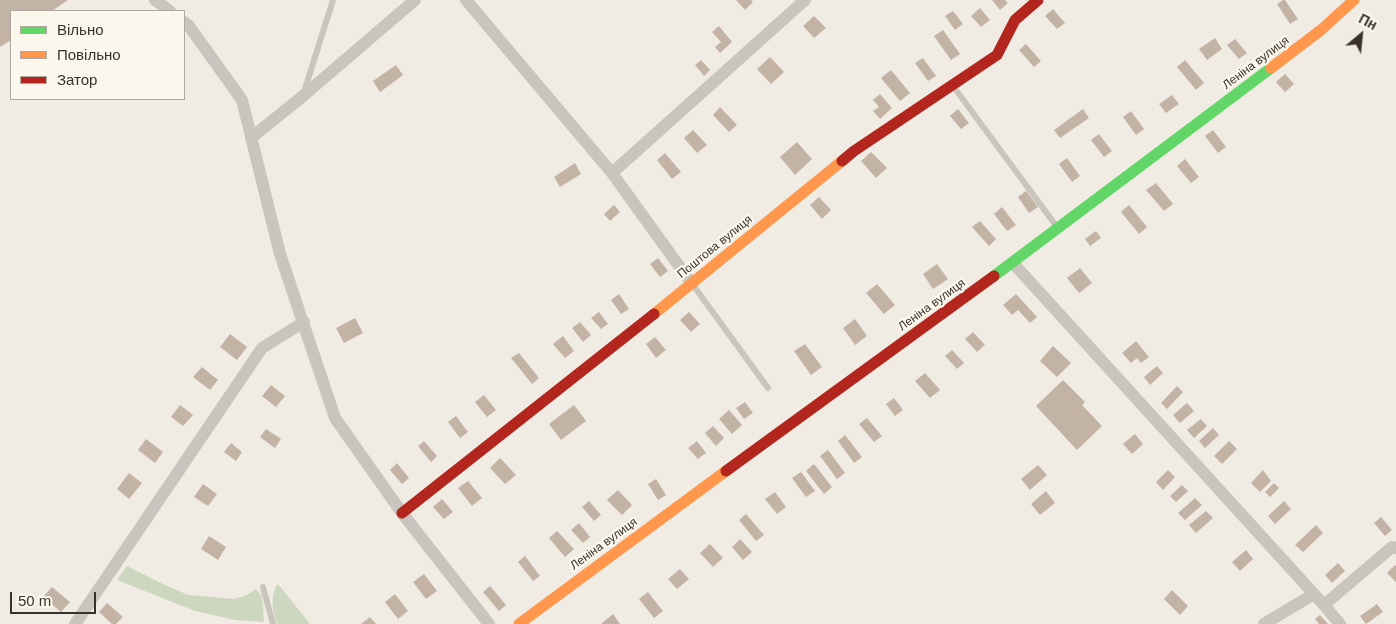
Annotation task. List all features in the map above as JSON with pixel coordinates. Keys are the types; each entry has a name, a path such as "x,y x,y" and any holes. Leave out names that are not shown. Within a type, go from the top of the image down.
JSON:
{"street":[{"path":"155,0 169,10"},
{"path":"251,138 415,0"},
{"path":"466,0 612,174 692,284"},
{"path":"612,174 805,0"},
{"name":"Поштова вулиця","path":"402,513 692,284 854,151 997,55 1015,20 1038,0"},
{"name":"Леніна вулиця","path":"519,624 1059,229 1293,52 1354,0"},
{"path":"185,23 242,100 280,254 335,418 402,513 489,624"},
{"path":"1013,263 1324,604 1340,624"},
{"path":"75,624 262,348 304,322"},
{"path":"1324,604 1392,547 1396,548"},
{"path":"1264,624 1314,594"}],"lane":[{"path":"303,96 333,0"},
{"path":"952,85 1059,229"},
{"path":"692,284 768,388"},
{"path":"263,587 273,624"}],"green space":[{"path":"127,566 188,595 234,599 247,595 256,589 262,596 264,622 235,620 195,611 117,580"},
{"path":"278,584 310,624 277,624 273,609 273,593"}],"building":[{"path":"0,0 68,0 53,10 10,10 10,41 0,47"},
{"path":"736,0 751,0 753,2 745,10"},
{"path":"992,0 1005,0 1008,3 1000,10"},
{"path":"1285,0 1298,19 1290,24 1277,4"},
{"path":"980,8 990,20 981,27 971,16"},
{"path":"1053,9 1065,23 1057,29 1045,16"},
{"path":"953,11 963,24 955,30 945,16"},
{"path":"814,16 826,28 814,38 803,26"},
{"path":"719,26 732,42 720,53 715,47 721,42 712,32"},
{"path":"943,30 960,54 951,60 934,36"},
{"path":"1215,38 1222,49 1207,60 1199,49"},
{"path":"1235,39 1247,53 1239,59 1227,45"},
{"path":"1026,44 1041,61 1034,67 1019,50"},
{"path":"770,57 784,72 771,84 757,69"},
{"path":"923,58 936,76 928,81 915,63"},
{"path":"701,60 710,70 704,76 695,65"},
{"path":"1185,60 1204,83 1196,90 1177,67"},
{"path":"396,65 403,75 380,92 373,81"},
{"path":"891,70 910,93 900,101 881,78"},
{"path":"1285,74 1294,84 1285,92 1276,82"},
{"path":"880,94 892,108 880,119 873,111 879,107 873,100"},
{"path":"1172,95 1179,104 1166,113 1159,104"},
{"path":"720,107 737,125 729,132 713,115"},
{"path":"958,109 969,123 961,129 950,116"},
{"path":"1083,109 1089,118 1060,138 1054,130"},
{"path":"1131,111 1144,129 1136,135 1123,117"},
{"path":"693,130 707,145 697,153 684,138"},
{"path":"1213,130 1226,147 1218,153 1205,136"},
{"path":"1099,134 1112,151 1104,157 1091,140"},
{"path":"797,142 812,159 795,175 780,157"},
{"path":"871,152 887,168 876,178 861,161"},
{"path":"665,153 681,172 672,179 657,160"},
{"path":"1067,158 1080,176 1072,182 1059,164"},
{"path":"1185,159 1199,177 1191,183 1177,166"},
{"path":"575,163 581,174 560,187 554,177"},
{"path":"1156,183 1173,204 1164,211 1146,190"},
{"path":"1026,191 1038,207 1029,213 1018,197"},
{"path":"819,197 831,210 822,219 810,205"},
{"path":"614,205 620,212 610,221 604,214"},
{"path":"1129,205 1147,227 1139,234 1121,212"},
{"path":"1002,207 1016,225 1007,231 994,214"},
{"path":"980,221 996,239 989,246 972,227"},
{"path":"1096,231 1101,238 1090,246 1085,239"},
{"path":"658,258 668,271 660,277 650,264"},
{"path":"937,264 948,279 933,289 923,274"},
{"path":"1080,268 1092,283 1079,293 1067,278"},
{"path":"877,284 895,305 884,314 866,293"},
{"path":"619,294 629,309 621,314 611,300"},
{"path":"1016,294 1037,317 1030,323 1018,310 1012,315 1003,305"},
{"path":"599,312 608,324 601,329 591,318"},
{"path":"689,312 700,324 691,332 680,320"},
{"path":"355,318 363,333 344,343 336,328"},
{"path":"855,319 867,336 855,345 843,328"},
{"path":"580,322 591,335 583,342 572,328"},
{"path":"973,332 985,345 977,352 965,339"},
{"path":"230,334 247,347 237,360 220,347"},
{"path":"563,336 574,351 565,358 553,344"},
{"path":"655,337 666,350 656,358 646,344"},
{"path":"1136,341 1149,357 1141,363 1137,358 1131,363 1122,353"},
{"path":"805,344 822,367 811,375 794,351"},
{"path":"1053,346 1071,363 1057,377 1040,361"},
{"path":"952,350 964,363 957,369 945,356"},
{"path":"519,353 539,378 532,384 511,358"},
{"path":"1157,366 1163,373 1150,385 1144,377"},
{"path":"202,367 218,380 210,390 193,377"},
{"path":"925,373 940,390 930,398 915,381"},
{"path":"1063,380 1085,402 1082,405 1102,426 1077,450 1036,406"},
{"path":"271,385 285,396 276,407 262,396"},
{"path":"1177,386 1183,392 1167,409 1161,403"},
{"path":"484,395 496,410 487,417 475,402"},
{"path":"894,398 903,410 895,416 886,404"},
{"path":"745,402 753,413 744,419 736,408"},
{"path":"1187,403 1194,411 1180,423 1173,415"},
{"path":"180,405 193,415 183,426 171,417"},
{"path":"574,405 586,421 561,440 549,424"},
{"path":"729,410 742,425 732,434 719,419"},
{"path":"456,416 468,432 460,438 448,422"},
{"path":"867,418 882,436 874,442 859,424"},
{"path":"1201,419 1207,426 1194,438 1187,430"},
{"path":"713,426 724,438 716,446 705,433"},
{"path":"1213,428 1219,435 1205,448 1199,441"},
{"path":"266,429 281,439 275,448 260,437"},
{"path":"1135,434 1143,444 1132,454 1123,444"},
{"path":"845,435 862,457 854,463 838,441"},
{"path":"146,439 163,452 155,463 138,450"},
{"path":"424,441 437,456 431,462 418,446"},
{"path":"697,441 706,453 698,459 688,448"},
{"path":"1229,441 1237,449 1222,464 1214,456"},
{"path":"231,443 242,452 236,461 224,452"},
{"path":"828,450 845,473 837,479 820,456"},
{"path":"500,458 516,475 505,484 490,468"},
{"path":"397,463 409,478 402,484 390,470"},
{"path":"814,464 832,487 824,494 806,471"},
{"path":"1038,465 1047,475 1030,490 1021,479"},
{"path":"1168,470 1175,477 1163,490 1156,482"},
{"path":"1263,470 1271,481 1260,492 1251,483"},
{"path":"801,472 815,491 806,497 792,478"},
{"path":"129,473 142,483 129,499 117,489"},
{"path":"656,479 666,495 658,500 648,484"},
{"path":"468,481 482,498 472,506 458,488"},
{"path":"1274,483 1279,488 1270,497 1265,492"},
{"path":"203,484 217,494 208,506 194,497"},
{"path":"1182,485 1188,491 1176,502 1170,496"},
{"path":"618,490 632,505 622,515 607,500"},
{"path":"1046,491 1055,503 1040,515 1031,504"},
{"path":"775,492 786,507 777,514 765,499"},
{"path":"1195,498 1202,505 1185,520 1178,513"},
{"path":"442,499 453,512 444,519 433,507"},
{"path":"589,501 601,515 594,521 582,507"},
{"path":"1284,501 1291,509 1275,524 1268,516"},
{"path":"1206,511 1213,518 1196,533 1189,525"},
{"path":"746,514 764,535 756,541 739,520"},
{"path":"1381,517 1392,530 1385,536 1374,523"},
{"path":"579,523 590,537 583,543 571,530"},
{"path":"1316,525 1323,533 1303,552 1295,545"},
{"path":"557,531 574,549 565,557 549,538"},
{"path":"209,536 226,547 218,560 201,549"},
{"path":"740,539 752,552 743,560 732,547"},
{"path":"710,544 723,558 713,567 700,553"},
{"path":"1246,550 1253,559 1240,571 1232,562"},
{"path":"525,556 540,576 533,581 518,562"},
{"path":"1338,563 1345,571 1332,583 1325,575"},
{"path":"1396,566 1396,582 1387,573"},
{"path":"680,569 689,579 677,589 668,579"},
{"path":"424,574 437,591 426,599 413,582"},
{"path":"490,586 506,605 499,611 483,592"},
{"path":"52,587 70,602 61,612 43,597"},
{"path":"1172,590 1188,606 1180,615 1164,599"},
{"path":"648,592 663,611 654,618 639,599"},
{"path":"395,594 408,611 398,619 385,602"},
{"path":"107,603 123,617 116,624 112,624 99,612"},
{"path":"1377,604 1383,612 1366,624 1360,616"},
{"path":"613,614 620,624 601,624"},
{"path":"1320,615 1328,624 1319,624 1315,619"},
{"path":"370,617 376,624 361,624"}],"traffic: fast":[{"path":"994,276 1271,68"}],"traffic: slow":[{"path":"1271,68 1321,30 1354,0"},
{"path":"654,314 842,161"},
{"path":"519,624 726,471"}],"traffic: jam":[{"path":"842,161 997,55 1015,20 1038,0"},
{"path":"726,471 994,276"},
{"path":"402,513 654,314"}]}
